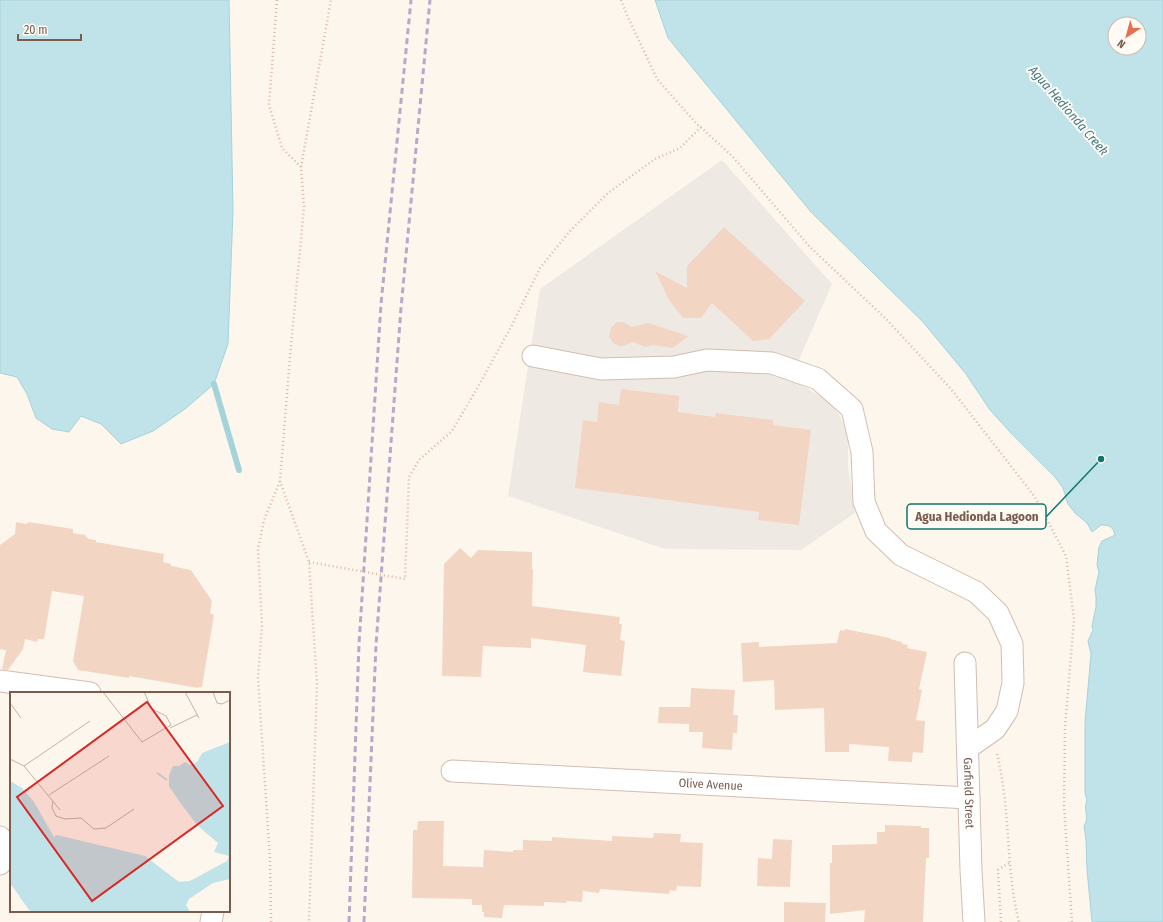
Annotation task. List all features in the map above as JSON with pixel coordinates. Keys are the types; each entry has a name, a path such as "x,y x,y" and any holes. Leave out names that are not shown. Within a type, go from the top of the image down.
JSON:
{"street":[{"path":"533,356 601,369 674,368 707,360 772,363 818,379 852,409 862,452 864,502 876,531 901,555 976,592 998,613 1012,644 1013,683 1007,711 995,729 968,748"},
{"name":"Garfield Street","path":"965,663 974,922"},
{"path":"0,681 82,692"},
{"name":"Olive Avenue","path":"452,771 969,798"},
{"path":"0,836 2,860 0,864"},
{"path":"211,922 213,912"}],"path":[{"path":"277,0 270,105 282,148 301,167"},
{"path":"271,922 270,860 258,678 262,625 258,549 264,520 280,481 304,207 301,167 331,0"},
{"path":"621,0 657,79 701,127 732,156 809,246 886,319 951,389 1035,497 1066,556 1074,620 1065,727 1064,806 1072,922"},
{"path":"309,562 405,579 409,477 419,460 452,431 506,336 540,268 570,231 608,193 655,159 680,148 701,127"},
{"path":"280,481 309,562 318,684 309,922"},
{"path":"991,732 998,758 1006,810 1010,863 1019,922"},
{"path":"1001,922 998,870 1010,863"}],"shaded area":[{"path":"722,160 832,284 799,360 808,364 801,385 829,401 840,416 848,435 848,466 855,513 801,550 665,549 508,496 540,289"}],"water":[{"path":"0,0 229,0 233,211 228,344 214,384 185,409 153,431 121,444 101,424 81,416 69,432 52,429 36,418 27,394 17,377 0,373"},
{"name":"Agua Hedionda Creek","path":"655,0 1163,0 1163,922 1092,922 1084,826 1086,823 1087,800 1085,793 1085,722 1091,654 1088,641 1093,630 1092,626 1096,607 1095,590 1099,572 1097,565 1099,547 1102,541 1115,535 1113,530 1108,526 1101,525 1092,532 1087,523 1075,513 1068,504 1063,488 1055,477 990,410 966,374 923,322 811,212 668,38"}],"building":[{"path":"724,227 805,301 769,339 753,341 712,303 701,318 683,318 669,300 655,271 687,288 687,266"},
{"path":"617,322 623,322 632,327 648,323 688,336 672,348 653,345 645,347 633,342 619,346 613,343 609,336 611,328"},
{"path":"621,389 679,396 678,412 715,417 716,413 773,420 773,425 811,430 799,525 758,520 759,512 575,488 583,420 597,422 599,402 619,405"},
{"path":"16,522 26,524 29,522 73,529 73,533 85,535 88,539 96,540 96,542 164,554 163,562 171,564 171,566 191,570 212,601 210,613 214,615 202,687 198,688 129,676 129,678 78,670 73,661 84,596 52,591 44,639 38,639 37,642 25,639 23,649 8,670 2,669 6,650 0,649 0,545 15,534"},
{"path":"460,548 471,558 478,550 532,552 532,606 620,617 619,624 622,624 620,640 625,641 621,676 583,672 586,645 531,638 531,648 483,646 481,677 442,676 444,564"},
{"path":"845,629 890,638 902,642 902,644 908,645 907,648 927,652 919,689 922,690 916,720 925,721 923,753 913,752 912,762 888,761 889,747 849,744 849,752 825,752 824,708 775,710 774,680 743,682 741,643 759,642 759,647 837,643 840,630 844,631"},
{"path":"691,688 735,690 733,715 738,715 737,733 733,733 732,750 702,748 703,732 689,732 689,724 658,723 659,707 690,707"},
{"path":"418,821 444,821 443,866 483,867 484,850 513,852 513,850 523,850 523,840 552,841 552,837 612,841 612,836 653,838 654,833 681,834 680,842 703,843 701,887 677,886 676,891 670,890 669,894 600,889 599,893 583,891 582,902 544,902 544,906 504,905 502,918 484,917 482,905 472,905 472,899 412,898 413,830 417,830"},
{"path":"885,825 921,826 921,828 929,828 929,858 926,858 923,922 864,922 865,910 830,914 830,863 832,863 832,845 877,844 877,832 885,832"},
{"path":"773,839 792,840 790,887 757,886 758,858 772,859"},
{"path":"784,902 826,903 825,922 784,922"}],"waterway":[{"path":"214,384 239,470"}],"railway":[{"path":"349,922 359,644 381,304 411,0"},
{"path":"364,922 376,645 401,308 430,0"}],"place":[{"name":"Agua Hedionda Lagoon","path":"1101,459"}]}
